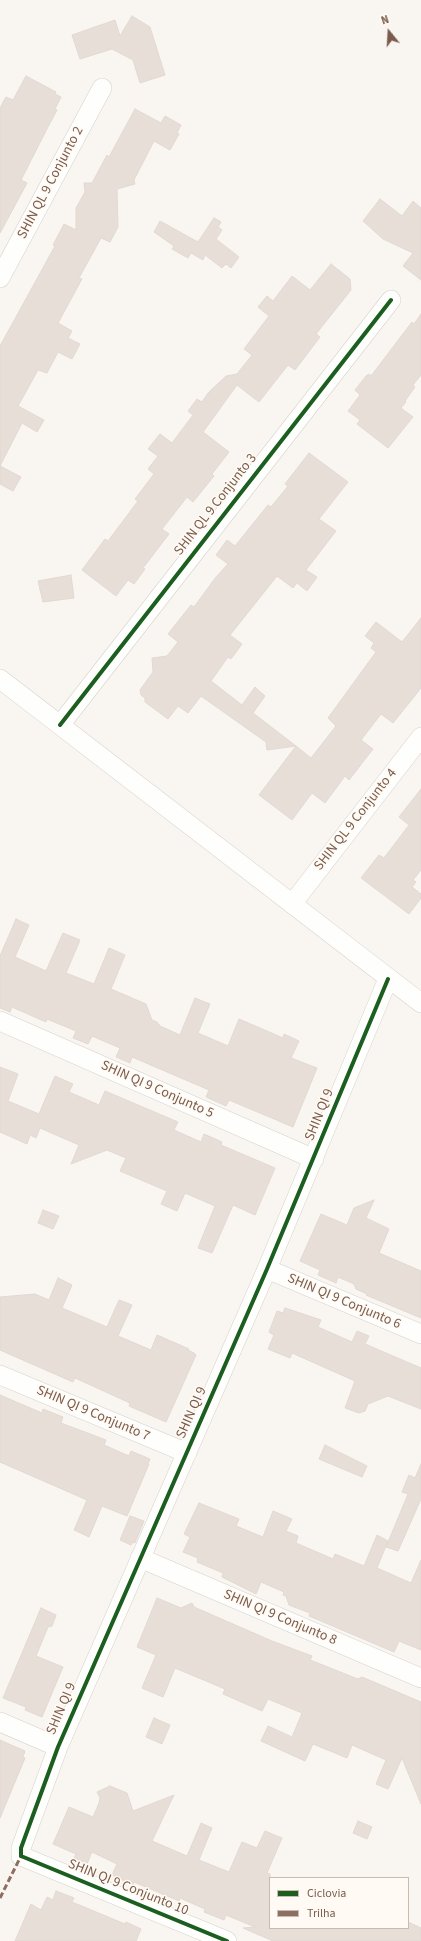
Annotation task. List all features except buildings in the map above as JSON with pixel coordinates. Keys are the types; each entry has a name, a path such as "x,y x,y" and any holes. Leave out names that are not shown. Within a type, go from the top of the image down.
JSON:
{"street":[{"name":"SHIN QL 9 Conjunto 2","path":"0,278 102,88"},
{"name":"SHIN QL 9 Conjunto 3","path":"60,724 391,300"},
{"path":"0,679 421,1003"},
{"name":"SHIN QL 9 Conjunto 4","path":"292,904 421,737"},
{"name":"SHIN QI 9","path":"21,1856 21,1848 58,1747 267,1269 388,979"},
{"name":"SHIN QI 9 Conjunto 5","path":"0,1020 314,1159"},
{"name":"SHIN QI 9 Conjunto 6","path":"267,1269 421,1334"},
{"name":"SHIN QI 9 Conjunto 7","path":"0,1374 187,1453"},
{"name":"SHIN QI 9 Conjunto 8","path":"140,1558 421,1678"},
{"path":"0,1722 58,1747"},
{"name":"SHIN QI 9 Conjunto 10","path":"21,1856 227,1941"}],"marked path":[{"path":"0,1898 21,1856"}],"cycle path":[{"path":"60,725 391,300"},
{"path":"227,1941 21,1856 21,1848 58,1747 267,1269 388,979"}]}
